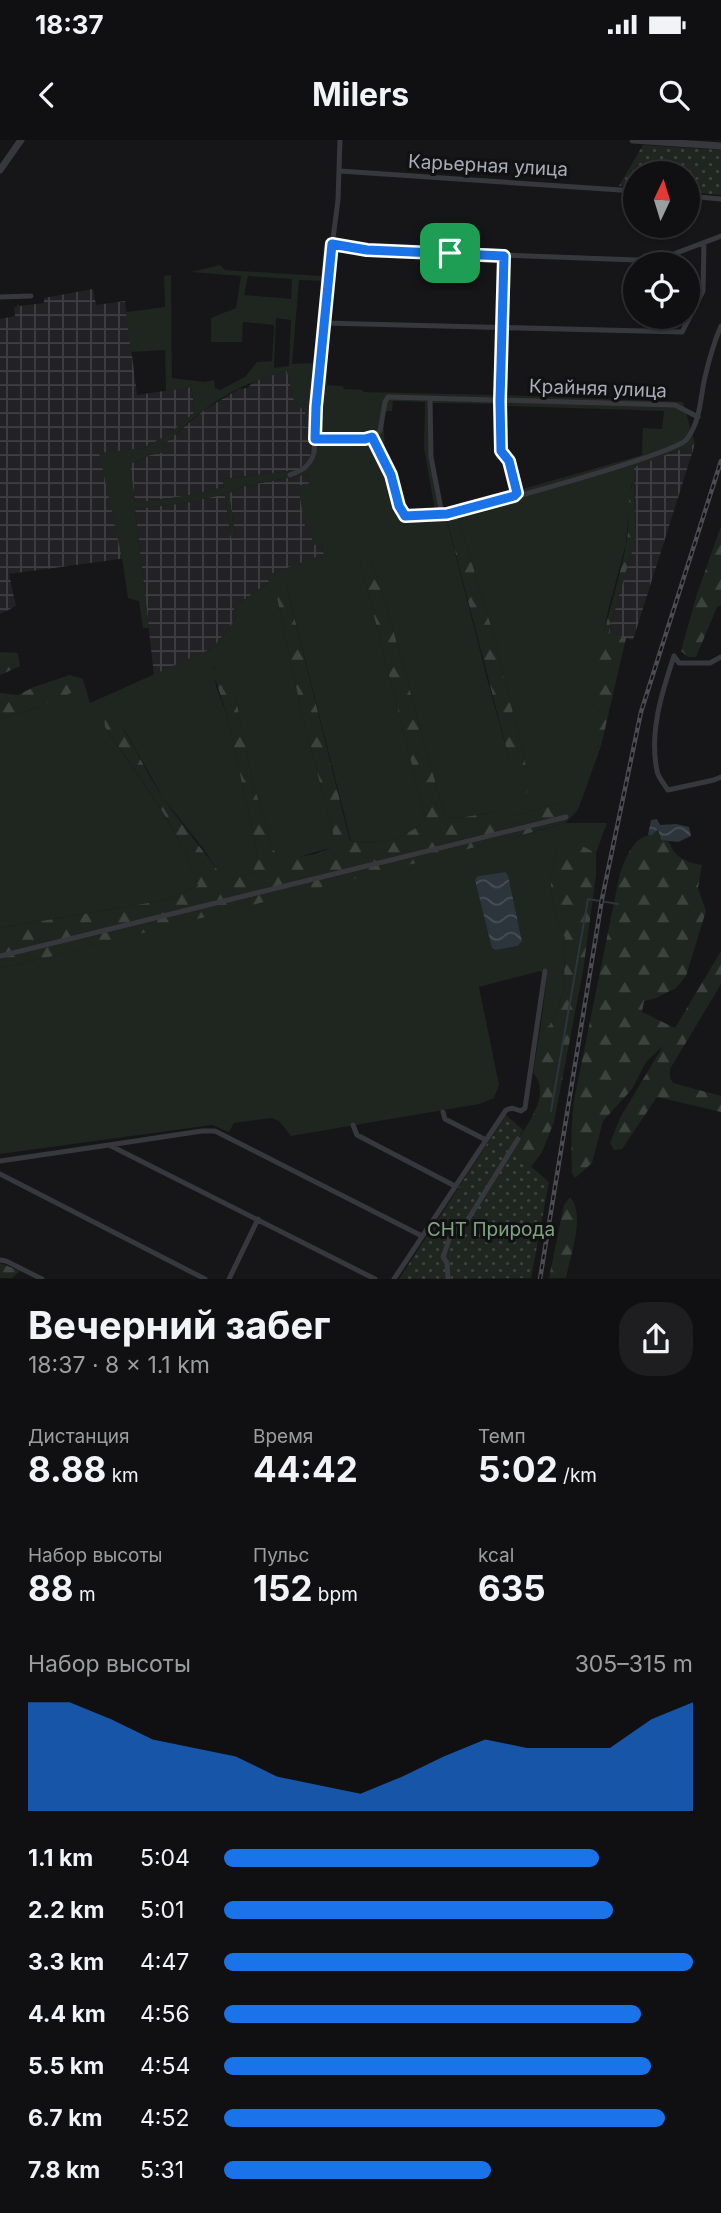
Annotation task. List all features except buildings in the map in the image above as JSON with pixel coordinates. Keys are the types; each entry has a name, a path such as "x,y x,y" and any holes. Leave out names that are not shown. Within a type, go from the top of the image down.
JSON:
{"street":[{"path":"0,170 21,140"},
{"path":"290,475 310,464 315,439 340,171 340,140"},
{"path":"633,140 721,146"},
{"name":"Карьерная улица","path":"340,171 623,190"},
{"path":"700,197 721,199"},
{"path":"332,244 367,250 636,260 671,255 721,236"},
{"path":"324,323 682,332 703,291 704,243"},
{"path":"504,256 501,451 509,461 517,493 514,496"},
{"path":"0,297 30,296"},
{"path":"315,439 372,437 391,475 399,506 405,516 442,514 514,496 664,452 686,441 698,417 705,379 721,326"},
{"name":"Крайняя улица","path":"372,437 380,431 388,397 675,405 698,417"},
{"path":"430,399 431,457 442,514"},
{"path":"721,657 710,663 679,663 674,656 655,728 656,772 668,790 721,777"},
{"path":"0,956 566,817"},
{"path":"394,1279 506,1110 512,1108 520,1111 525,1108 545,971"},
{"path":"443,1112 445,1119 485,1140"},
{"path":"353,1125 357,1135 455,1186"},
{"path":"0,1161 215,1131 422,1236"},
{"path":"448,1279 447,1263 443,1257 450,1237 467,1221 518,1139"},
{"path":"109,1145 376,1279"},
{"path":"0,1174 205,1279"},
{"path":"229,1279 258,1219"},
{"path":"0,1260 42,1279"}],"shaded area":[{"path":"93,289 96,305 125,301 137,395 191,387 195,412 168,435 143,448 104,453 127,558 9,574 16,606 0,614 0,319 15,316 14,307 17,307 17,304 20,306 44,303 44,298"},
{"path":"287,371 294,400 305,412 305,426 312,427 310,459 298,470 223,479 224,487 186,496 135,503 130,464 163,452 163,445 204,410 239,389 247,388 257,379"},
{"path":"695,444 633,640 608,634 636,537 634,467 666,453 671,454"},
{"path":"308,474 310,484 298,486 306,526 310,525 322,544 324,555 268,575 269,582 234,607 236,619 213,648 154,675 135,509 185,503 225,494 231,537 235,537 229,493 245,486"}],"green space":[{"path":"643,145 721,150 721,195 700,193 700,161 634,161"},
{"path":"324,242 335,247 327,385 363,392 498,395 500,333 505,333 504,395 683,402 695,444 634,467 626,544 608,611 592,708 595,747 601,746 578,810 575,803 559,803 515,816 516,837 565,823 607,823 596,853 577,847 557,851 550,876 554,912 565,938 564,987 558,1010 549,1026 540,1030 547,976 540,971 479,987 499,1085 494,1098 479,1104 291,1136 279,1121 272,1118 234,1123 229,1132 212,1125 0,1154 0,968 373,873 501,811 459,818 445,817 386,604 367,549 359,552 359,557 426,820 391,840 372,843 351,841 287,588 277,597 301,710 333,833 330,848 299,857 278,857 273,849 253,783 233,686 214,667 216,686 227,715 255,842 257,857 253,872 225,882 202,847 163,798 124,729 105,727 171,825 198,886 166,900 0,928 0,719 80,689 83,679 90,703 213,648 236,619 234,607 269,582 268,575 324,554 322,544 313,545 310,526 305,526 298,486 310,483 308,474 245,486 229,493 235,537 231,538 225,494 185,503 135,509 149,628 143,628 139,601 128,598 99,453 143,448 168,435 195,412 191,387 166,391 165,350 131,352 126,312 165,307 164,276 171,275 172,378 204,382 214,380 215,388 220,390 245,377 257,362 272,361 274,325 243,322 242,342 211,342 211,318 236,308 241,276 191,272 220,265 225,270 321,276","holes":["248,276 292,279 291,299 244,295","299,280 324,281 315,363 292,364","276,318 291,320 289,366 274,368","287,371 294,400 305,412 305,427 312,427 310,459 298,470 223,479 224,487 135,503 130,464 164,452 163,445 214,403 233,391","393,401 425,402 424,448 435,511 424,513 403,509 385,453 383,411 392,411","431,403 495,404 496,460 502,459 512,492 442,511 430,447","505,406 664,411 662,429 643,428 642,455 519,490 512,456 505,454","459,520 494,636 527,770 518,790 488,682 447,521","505,872 508,875 522,941 518,946 496,950 478,876"]},
{"path":"634,483 636,537 608,633 626,638 601,746 595,747 592,722 596,669 622,565 627,540 630,493"},
{"path":"453,517 459,520 494,636 527,770 527,793 522,794 518,790 515,781 447,520"},
{"path":"721,526 721,605 717,607 696,657 688,657 681,651 697,594"},
{"path":"367,549 386,604 445,817 459,818 501,811 505,827 489,843 447,855 0,968 0,928 166,900 198,886 171,825 105,727 104,715 111,712 164,799 225,881 253,872 257,857 255,842 227,715 213,672 217,665 233,685 253,783 273,849 278,857 298,857 330,848 333,833 301,710 277,597 276,586 279,583 287,588 350,841 372,843 391,840 426,820 359,557 359,552"},
{"path":"0,652 18,653 20,666 0,675"},
{"path":"70,675 83,679 81,689 0,719 0,693 18,695"},
{"path":"559,803 575,803 578,810 565,823 515,837 512,824 515,816"},
{"path":"658,828 660,838 669,842 678,856 702,865 698,888 706,911 686,976 676,988 644,1001 642,1012 675,1028 721,951 721,984 670,1069 670,1078 673,1083 721,1096 721,1112 657,1097 622,1149 614,1150 610,1143 620,1118 663,1046 646,1062 632,1089 603,1121 592,1163 575,1178 571,1155 574,1100 620,873 636,843 652,835"},
{"path":"570,845 582,846 596,853 596,876 583,971 554,1122 542,1152 531,1167 512,1150 538,1101 539,1082 533,1073 540,1030 549,1026 558,1010 564,987 565,938 554,912 550,876 557,851"},
{"name":"СНТ Природа","path":"506,1115 523,1130 512,1150 549,1182 531,1278 399,1279"},
{"path":"570,1197 575,1205 577,1225 566,1278 549,1278 564,1205"},
{"path":"0,1263 20,1271 12,1278 0,1278"}],"water":[{"path":"657,819 660,825 689,827 691,836 678,842 661,840 658,829 648,835 651,820"},
{"path":"505,872 508,875 522,941 518,946 496,950 492,948 475,880 478,876"}],"waterway":[{"path":"551,1111 588,899 618,904"}],"railway":[{"path":"540,1279 602,899 641,712 721,461"}],"route":[{"path":"332,244 367,250 450,253 504,256 501,451 509,461 517,493 494,503 447,514 405,516 399,506 391,475 372,437 315,439 332,244"}]}
